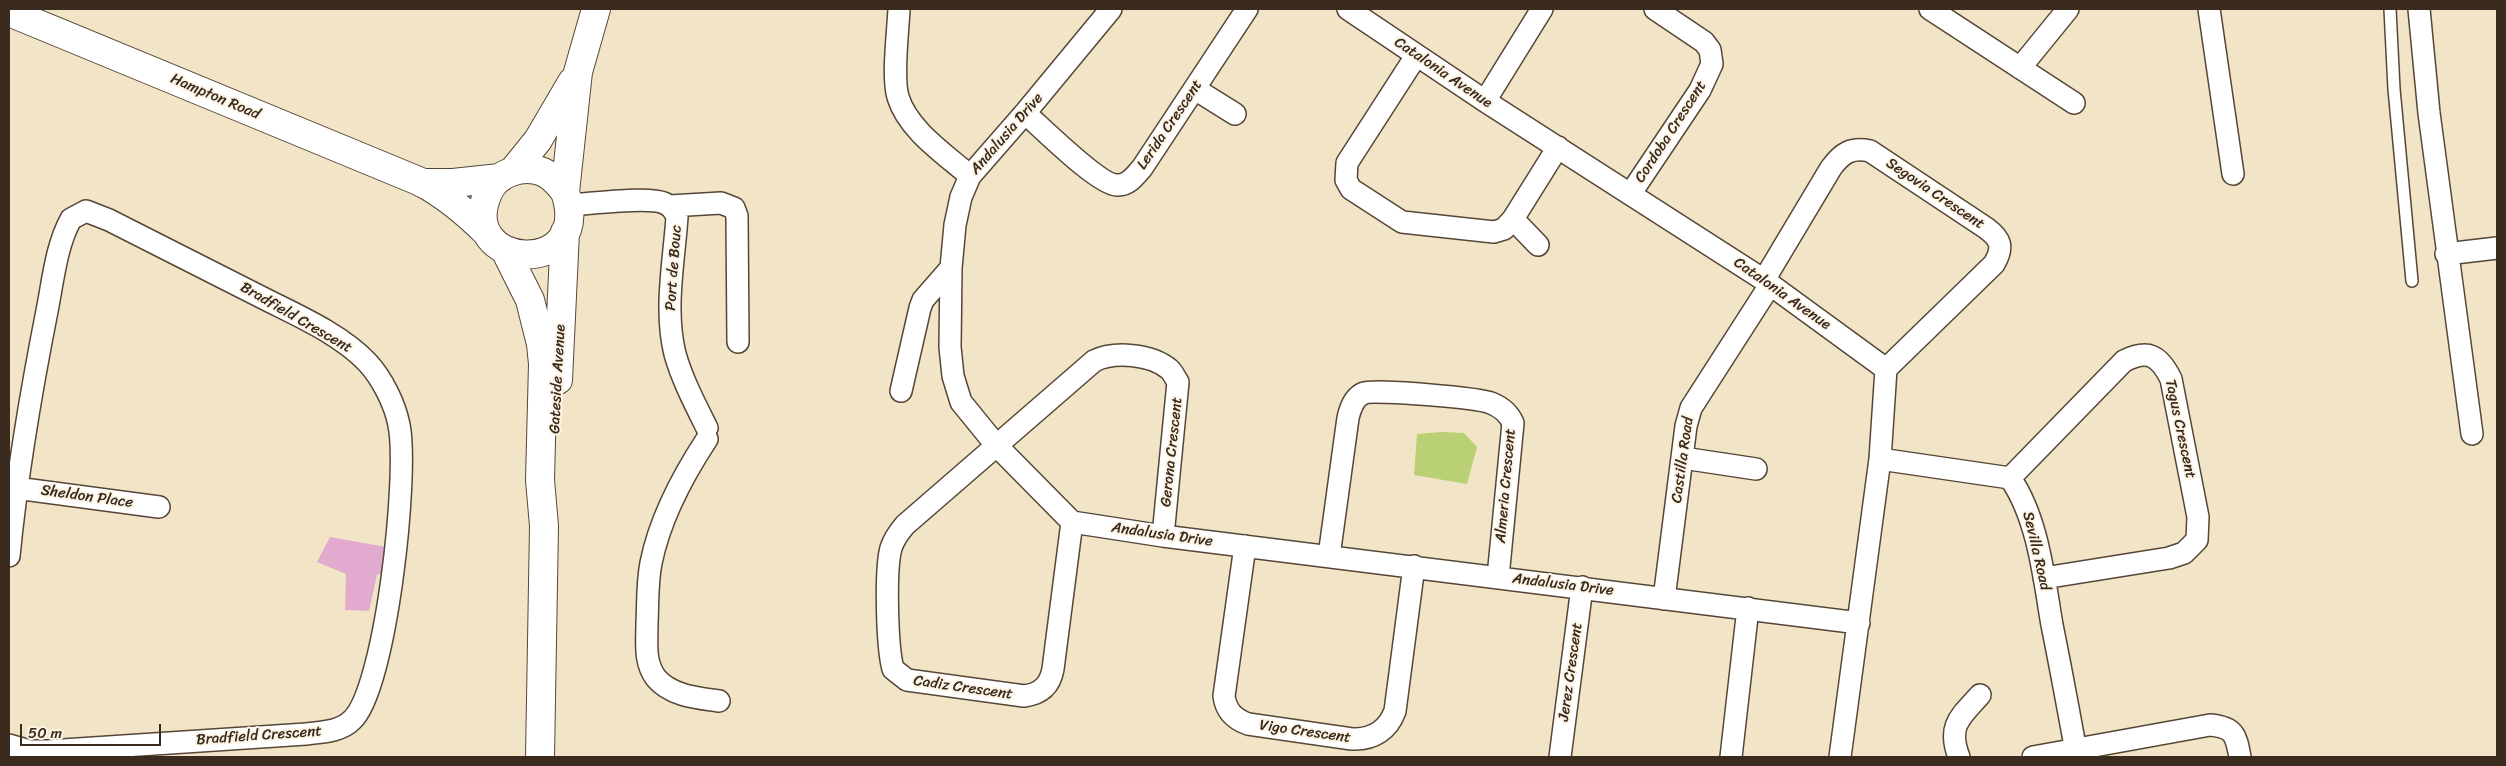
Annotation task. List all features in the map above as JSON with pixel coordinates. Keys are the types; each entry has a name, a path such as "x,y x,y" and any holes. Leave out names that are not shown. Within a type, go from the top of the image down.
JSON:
{"street":[{"path":"578,72 538,140 489,189 483,203 483,218 487,233 495,244 506,252 526,256 546,252 558,243 570,219 567,198 578,72 596,9"},
{"path":"899,9 898,95 903,108 918,128 970,176"},
{"name":"Andalusia Drive","path":"1111,9 970,176 961,197 955,225 951,268 950,347 953,376 961,402 996,445 1072,522 1163,536 1859,623"},
{"name":"Lerida Crescent","path":"1025,113 1098,177 1116,185 1123,185 1131,180 1142,168 1247,9"},
{"name":"Catalonia Avenue","path":"1348,9 1416,56 1767,282 1886,369"},
{"path":"1486,101 1542,9"},
{"name":"Cordoba Crescent","path":"1631,193 1700,90 1712,64 1710,50 1704,42 1654,9"},
{"path":"1930,9 2074,103"},
{"path":"2020,68 2068,9"},
{"path":"2209,9 2233,174"},
{"path":"2419,9 2446,254 2472,434"},
{"name":"Hampton Road","path":"9,12 420,182 464,209 487,233"},
{"path":"1416,56 1347,163 1346,180 1351,189 1396,219 1410,223 1494,232 1504,229 1513,219 1558,147"},
{"path":"1195,88 1235,114"},
{"name":"Segovia Crescent","path":"1767,282 1831,168 1842,155 1853,150 1870,151 1986,228 1998,239 2000,244 2000,254 1994,264 1886,369"},
{"path":"506,174 528,169 543,172 556,180 567,198"},
{"name":"Hampton Road","path":"420,182 453,183 506,174"},
{"name":"Port de Bouc","path":"567,198 656,200 670,206 677,217 671,298 672,334 681,370 707,434 673,497 651,562 646,650 650,668 663,685 690,696 719,701"},
{"path":"670,206 721,203 734,208 737,216 738,342"},
{"name":"Bradfield Crescent","path":"9,556 16,488 42,339 62,242 71,219 86,211 93,212 118,224 332,335 367,362 384,386 399,425 403,462 392,584 379,653 362,708 352,721 332,731 296,734 48,751 24,750 9,745"},
{"path":"1513,219 1538,245"},
{"name":"Gateside Avenue","path":"544,526 555,438 565,232"},
{"path":"2446,254 2497,248"},
{"name":"Gateside Avenue","path":"506,252 530,300 541,344 543,364 540,480 544,526 540,757"},
{"path":"901,391 920,308 924,300 951,268"},
{"name":"Castilla Road","path":"1664,599 1686,426 1693,403 1767,282"},
{"name":"Gerona Crescent","path":"996,445 1101,357 1108,355 1131,356 1156,362 1166,367 1178,382 1179,390 1163,536"},
{"name":"Tagus Crescent","path":"2010,478 2124,361 2136,355 2147,355 2161,362 2171,379 2198,517 2197,540 2184,553 2169,558 2044,578"},
{"path":"1840,757 1880,459 1886,369"},
{"name":"Almeria Crescent","path":"1329,556 1348,418 1354,401 1362,393 1387,391 1489,402 1509,415 1513,423 1498,577"},
{"name":"Cadiz Crescent","path":"996,445 905,525 896,536 891,550 888,645 893,670 907,680 1024,696 1034,695 1042,690 1052,678 1072,522"},
{"path":"1683,458 1756,469"},
{"path":"1880,459 2010,478"},
{"name":"Sevilla Road","path":"2010,478 2027,508 2044,578 2076,754"},
{"name":"Sheldon Place","path":"16,488 159,507"},
{"name":"Vigo Crescent","path":"1245,546 1224,696 1226,707 1236,718 1248,724 1352,739 1362,740 1376,734 1388,726 1395,711 1414,566"},
{"name":"Jerez Crescent","path":"1560,757 1582,588"},
{"path":"1731,757 1748,608"},
{"path":"1959,757 1954,736 1955,724 1980,695"},
{"path":"2033,757 2076,754 2210,725 2228,728 2234,734 2240,757"}],"lane":[{"path":"2390,9 2394,89 2412,281"}],"green space":[{"path":"1464,433 1477,447 1467,484 1414,475 1417,434"}],"building":[{"path":"330,537 386,547 388,571 377,575 369,611 345,610 346,574 317,562"}]}
